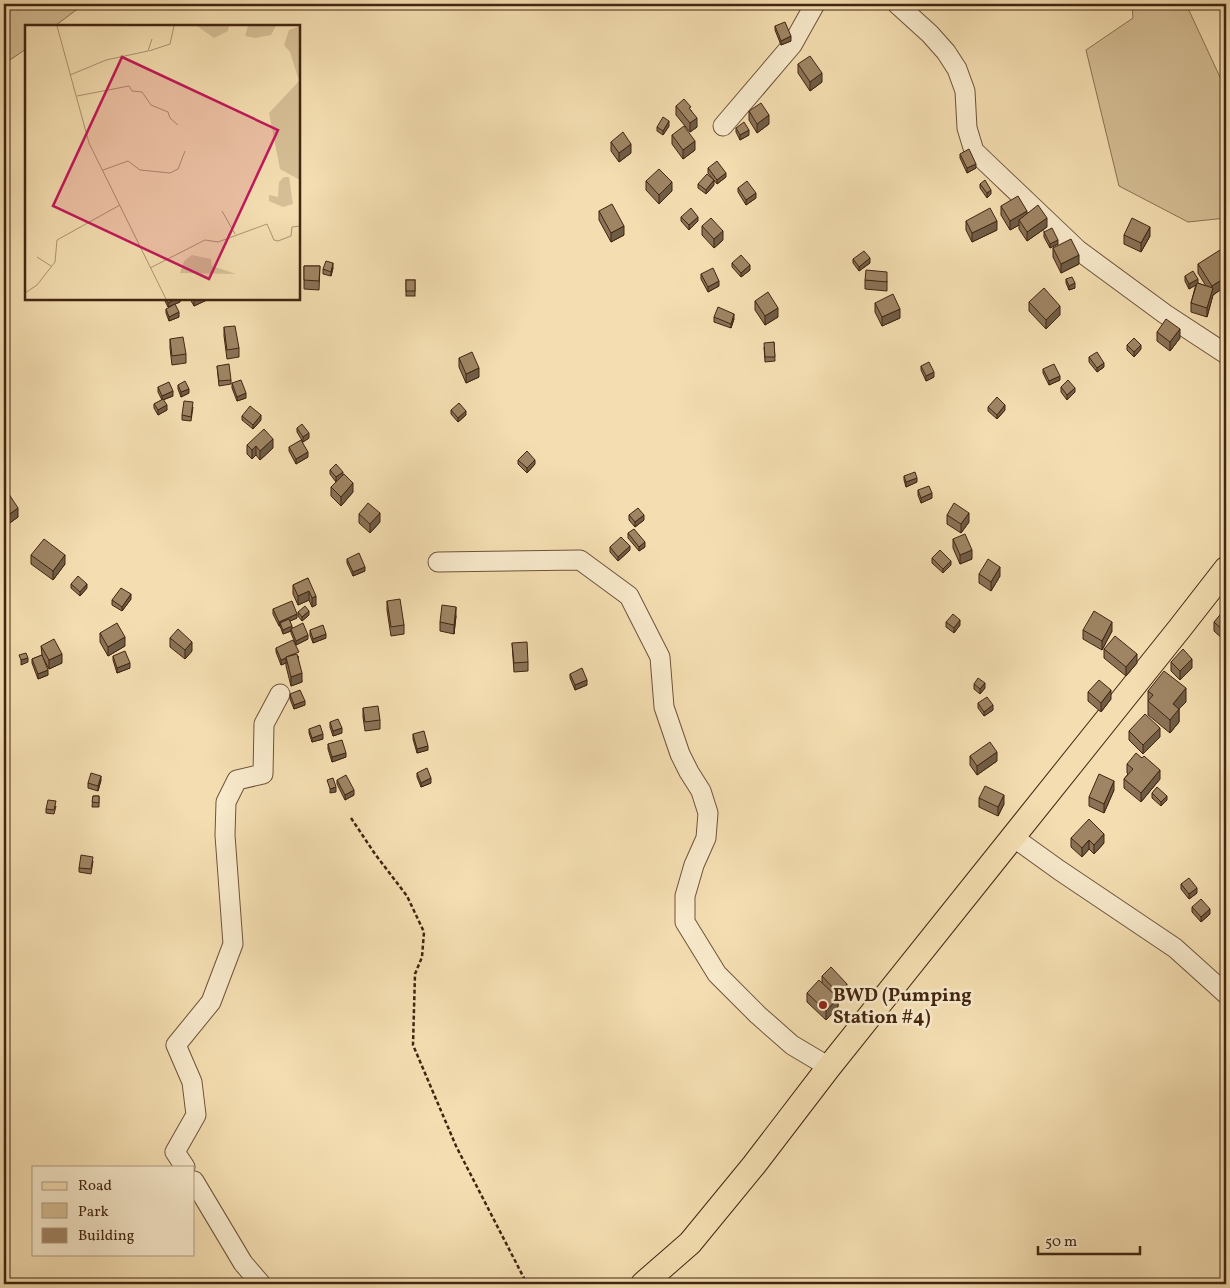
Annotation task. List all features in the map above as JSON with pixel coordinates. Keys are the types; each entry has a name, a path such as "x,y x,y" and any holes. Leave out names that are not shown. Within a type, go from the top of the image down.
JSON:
{"main road":[{"path":"643,1284 690,1243 754,1165 829,1067 1226,569"}],"street":[{"path":"724,126 792,45 815,4"},
{"path":"897,4 930,34 946,52 957,69 966,91 967,128 974,151 1078,250 1165,314 1226,354"},
{"path":"438,562 580,560 629,596 660,657 664,707 680,754 701,791 708,813 706,838 694,865 685,896 685,922 717,974 792,1045 829,1067"},
{"path":"184,1166 175,1152 196,1115 192,1082 176,1045 211,1002 233,944 225,835 226,802 237,780 263,774 264,724 280,694"},
{"path":"1013,837 1175,948 1226,994"},
{"path":"195,1183 243,1263 261,1284"}],"path":[{"path":"351,818 406,896 424,932 422,956 416,974 413,1045 456,1146 527,1284"}],"green space":[{"path":"4,4 84,4 56,25 25,25 25,50 4,64"},
{"path":"1132,4 1186,4 1226,90 1226,218 1188,222 1119,186 1086,50 1133,18"}],"building":[{"path":"785,22 791,36 781,41 775,26"},
{"path":"810,56 822,73 810,82 798,64"},
{"path":"684,99 697,118 690,123 676,106"},
{"path":"761,103 769,115 757,124 749,111"},
{"path":"663,117 669,121 663,131 657,127"},
{"path":"744,122 749,130 740,135 736,128"},
{"path":"684,126 695,141 683,150 672,135"},
{"path":"623,132 631,144 619,153 611,142"},
{"path":"969,149 976,164 967,168 960,154"},
{"path":"717,161 726,173 717,180 708,168"},
{"path":"659,169 672,182 659,195 646,181"},
{"path":"707,174 714,180 706,190 698,184"},
{"path":"985,180 991,190 987,193 980,184"},
{"path":"747,181 756,193 746,200 738,188"},
{"path":"1018,196 1027,211 1010,221 1001,206"},
{"path":"612,204 624,226 611,233 599,211"},
{"path":"1038,205 1047,218 1027,232 1019,220"},
{"path":"691,208 698,217 689,225 681,217"},
{"path":"990,208 997,221 972,233 966,221"},
{"path":"711,218 723,231 714,239 702,226"},
{"path":"1132,218 1150,227 1141,243 1124,235"},
{"path":"1052,228 1058,240 1050,244 1044,232"},
{"path":"1071,239 1079,255 1061,264 1053,248"},
{"path":"1220,250 1226,260 1226,277 1212,286 1198,264"},
{"path":"864,251 870,258 859,267 853,259"},
{"path":"741,255 750,265 741,273 732,263"},
{"path":"326,261 333,263 331,272 323,269"},
{"path":"304,266 320,266 319,281 304,280"},
{"path":"713,268 719,281 708,287 701,274"},
{"path":"866,270 887,272 887,282 865,280"},
{"path":"1193,271 1198,279 1189,284 1185,276"},
{"path":"1072,277 1075,283 1069,286 1066,279"},
{"path":"406,280 415,280 415,291 406,291"},
{"path":"1197,283 1213,288 1207,308 1191,303"},
{"path":"1044,288 1060,306 1046,320 1029,302"},
{"path":"768,292 778,308 765,316 755,301"},
{"path":"893,294 900,309 882,317 875,303"},
{"path":"175,304 179,312 169,317 166,309"},
{"path":"718,307 734,314 731,324 714,317"},
{"path":"1166,319 1180,329 1170,342 1157,332"},
{"path":"235,326 239,348 227,350 224,327"},
{"path":"183,337 186,354 172,356 170,339"},
{"path":"1134,338 1141,345 1134,352 1127,345"},
{"path":"774,342 775,357 765,357 764,343"},
{"path":"472,352 479,368 466,374 459,358"},
{"path":"1097,352 1104,363 1097,368 1089,357"},
{"path":"929,362 934,372 926,376 921,366"},
{"path":"229,364 231,380 219,381 217,366"},
{"path":"1054,364 1060,376 1049,381 1043,369"},
{"path":"241,380 246,393 237,397 232,383"},
{"path":"1068,380 1075,388 1067,395 1061,387"},
{"path":"185,381 189,389 181,392 178,385"},
{"path":"169,382 173,391 162,396 158,387"},
{"path":"997,397 1005,405 997,415 988,407"},
{"path":"163,399 167,405 158,410 154,404"},
{"path":"184,401 193,402 191,417 182,415"},
{"path":"459,403 466,411 458,418 451,410"},
{"path":"250,406 261,415 253,425 242,416"},
{"path":"302,424 309,433 303,437 297,428"},
{"path":"264,429 273,439 260,451 256,446 252,450 247,445"},
{"path":"301,440 308,452 296,459 289,447"},
{"path":"527,451 535,460 527,468 518,460"},
{"path":"336,464 343,472 336,477 330,470"},
{"path":"915,472 917,478 906,482 904,476"},
{"path":"344,474 353,483 341,497 331,487"},
{"path":"929,486 932,493 921,498 918,490"},
{"path":"5,488 18,508 7,516 4,511"},
{"path":"368,503 380,513 370,524 359,514"},
{"path":"954,503 969,513 961,524 947,515"},
{"path":"638,508 644,515 635,522 629,515"},
{"path":"634,529 645,542 639,547 628,533"},
{"path":"965,534 972,550 960,555 953,539"},
{"path":"621,537 630,546 618,557 610,547"},
{"path":"44,539 65,555 53,571 31,555"},
{"path":"940,550 951,561 943,569 932,558"},
{"path":"359,553 365,567 353,572 347,559"},
{"path":"988,559 1000,567 991,582 979,574"},
{"path":"78,576 87,584 80,592 71,584"},
{"path":"308,578 316,596 312,598 309,591 298,596 293,585"},
{"path":"121,588 131,594 122,607 112,600"},
{"path":"400,599 404,625 391,627 387,601"},
{"path":"292,601 297,614 279,622 273,609"},
{"path":"442,605 456,607 454,625 440,622"},
{"path":"305,606 309,611 302,617 298,612"},
{"path":"1224,610 1226,612 1226,633 1214,622"},
{"path":"1094,611 1112,622 1102,641 1083,630"},
{"path":"953,614 960,620 954,628 946,622"},
{"path":"289,619 292,626 283,630 280,623"},
{"path":"117,623 125,637 108,647 100,633"},
{"path":"303,623 308,635 296,641 291,629"},
{"path":"323,625 326,634 313,639 310,630"},
{"path":"178,629 192,642 185,650 170,638"},
{"path":"1115,636 1137,654 1126,667 1104,649"},
{"path":"54,639 62,654 49,660 41,646"},
{"path":"293,640 299,652 281,660 276,648"},
{"path":"527,642 528,662 514,663 512,643"},
{"path":"1183,649 1192,659 1180,671 1171,662"},
{"path":"125,651 130,663 117,668 113,656"},
{"path":"26,653 28,658 21,660 19,655"},
{"path":"297,654 302,673 291,677 286,657"},
{"path":"42,655 48,670 38,674 32,659"},
{"path":"582,668 587,680 575,685 570,674"},
{"path":"1164,671 1186,688 1173,704 1179,709 1170,720 1148,701 1153,695 1148,691"},
{"path":"978,678 985,683 980,689 974,684"},
{"path":"1099,680 1111,690 1101,703 1088,692"},
{"path":"300,690 305,701 294,705 290,694"},
{"path":"987,697 993,705 984,712 978,703"},
{"path":"378,706 380,720 365,722 363,708"},
{"path":"1145,714 1160,728 1143,745 1129,731"},
{"path":"338,719 342,728 333,731 330,722"},
{"path":"320,725 323,734 312,738 309,729"},
{"path":"424,731 428,746 417,749 413,734"},
{"path":"342,740 346,753 332,757 328,744"},
{"path":"990,742 997,752 977,766 970,756"},
{"path":"1136,753 1142,758 1144,756 1160,770 1141,793 1124,779 1133,769 1127,764"},
{"path":"427,768 431,778 421,783 417,773"},
{"path":"91,773 101,776 98,786 88,783"},
{"path":"1099,774 1114,781 1104,804 1089,797"},
{"path":"346,775 354,790 345,795 337,780"},
{"path":"333,778 336,787 330,789 327,780"},
{"path":"985,786 1004,795 998,807 979,798"},
{"path":"1157,787 1167,796 1161,802 1152,793"},
{"path":"93,796 99,796 99,803 92,802"},
{"path":"48,800 56,801 54,810 46,809"},
{"path":"1089,819 1104,834 1094,845 1089,840 1082,848 1071,838"},
{"path":"81,855 93,857 91,869 79,868"},
{"path":"1189,878 1197,888 1189,894 1181,884"},
{"path":"1201,899 1210,909 1201,917 1192,907"},
{"path":"831,967 847,984 838,993 822,976"},
{"path":"819,980 838,998 826,1011 807,993"}],"place":[{"name":"BWD (Pumping Station #4)","path":"823,1005"}]}
